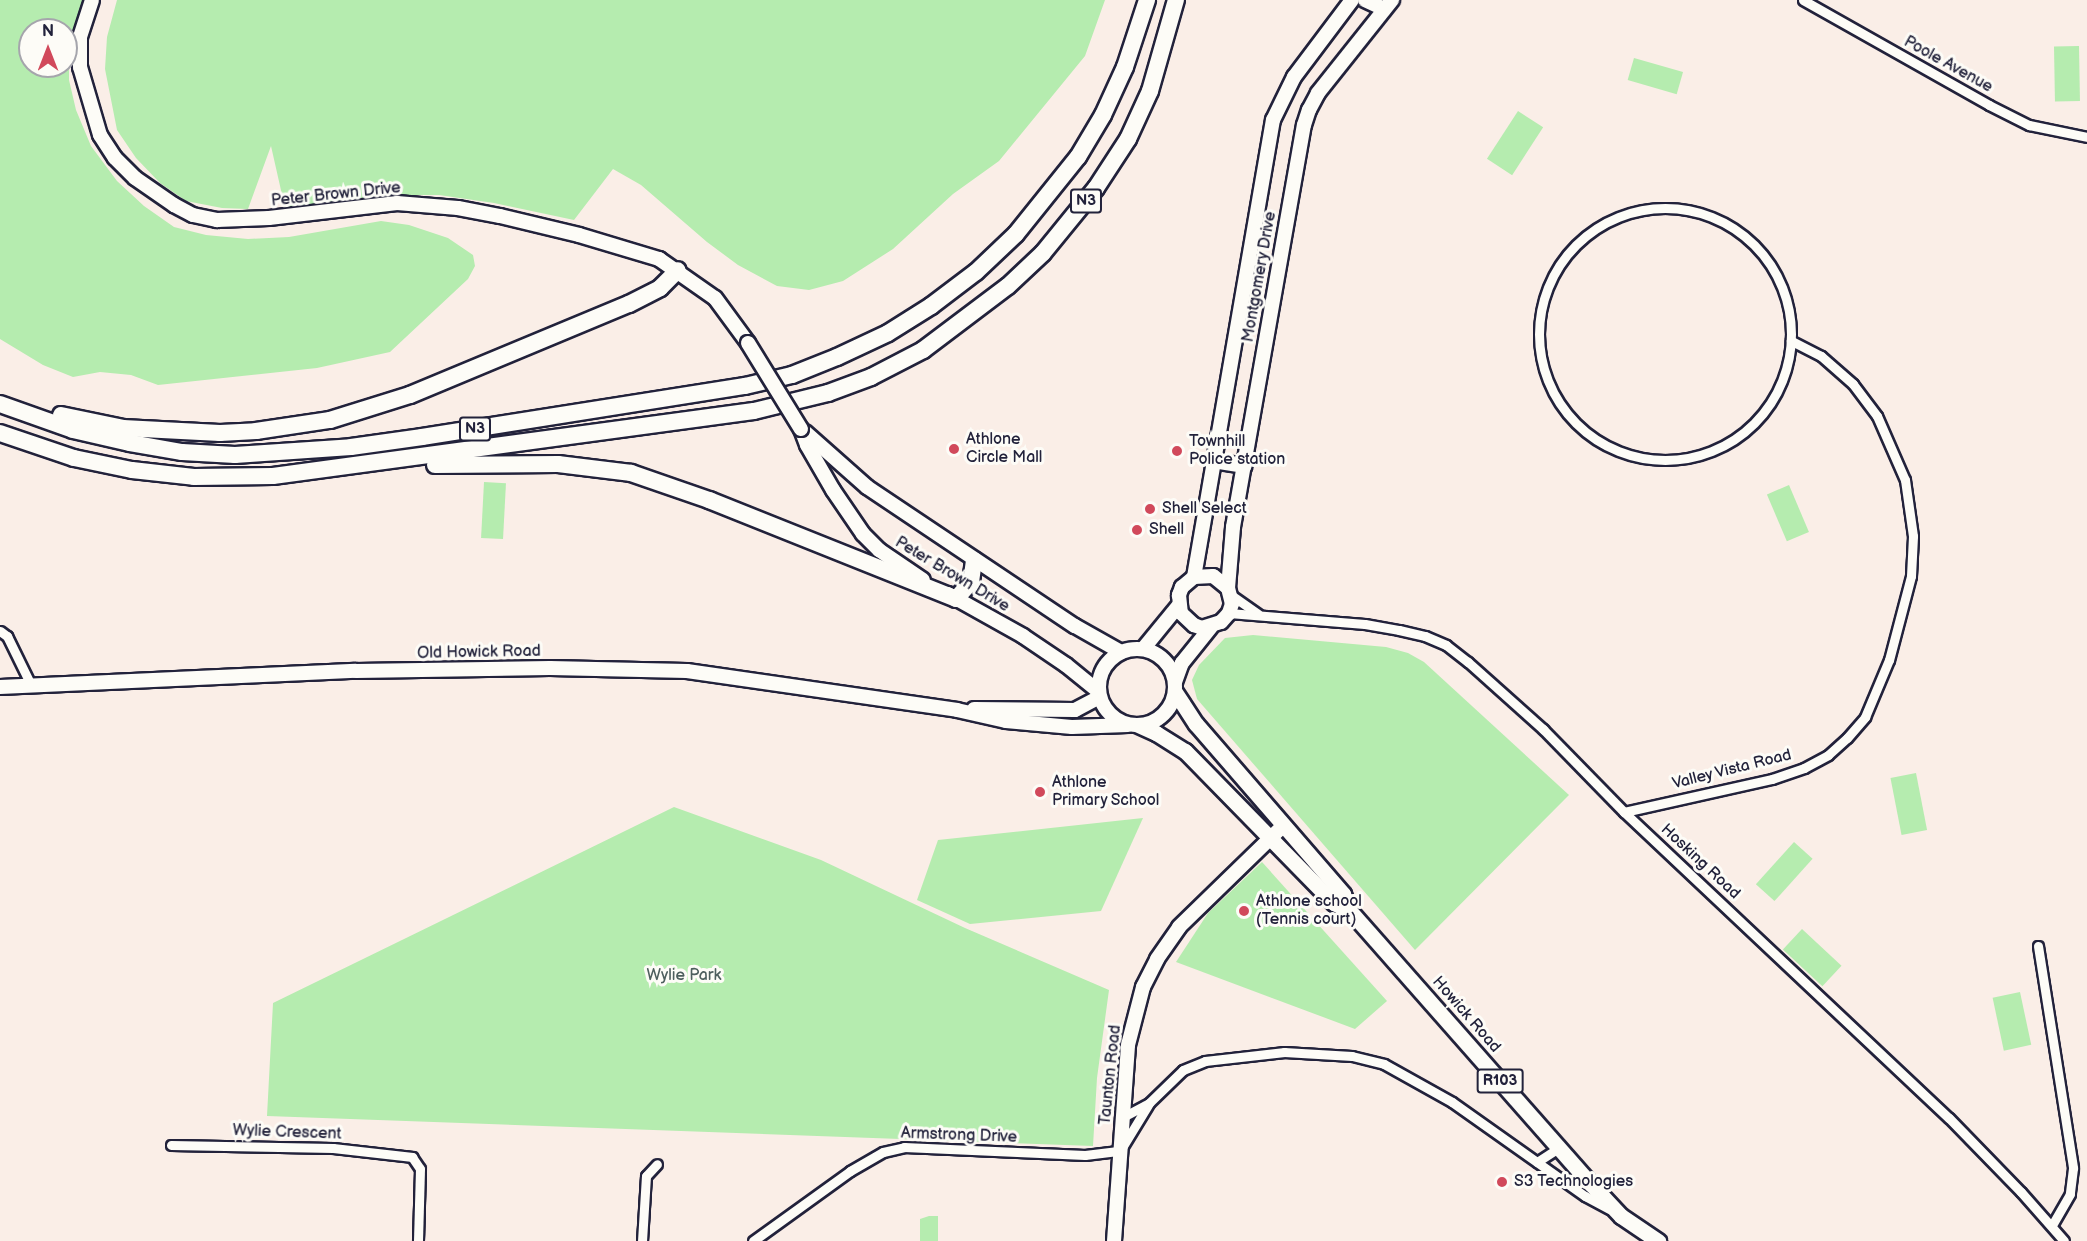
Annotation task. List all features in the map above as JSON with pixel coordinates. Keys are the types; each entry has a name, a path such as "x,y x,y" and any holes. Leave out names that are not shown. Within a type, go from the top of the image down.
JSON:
{"highway":[{"name":"N3","path":"0,404 53,423 130,443 182,452 235,456 286,454 422,437 745,386 792,375 888,333 931,306 976,272 1016,234 1078,157 1103,115 1125,67 1147,0"},
{"name":"N3","path":"0,433 104,466 184,476 235,478 316,472 775,406 828,393 871,377 923,350 1008,286 1043,254 1096,188 1128,139 1150,91 1176,0"},
{"path":"0,395 37,408 123,428 160,432 244,432 330,420 410,396 629,304 660,288 678,270"},
{"path":"316,472 508,463 558,464 631,473 709,500 956,598 971,582 975,560"}],"main road":[{"name":"Howick Road","path":"1175,687 1196,724 1343,894 1350,911 1621,1216 1658,1241"},
{"name":"Howick Road","path":"1133,725 1156,733 1185,751 1334,903 1350,911"}],"street":[{"name":"Peter Brown Drive","path":"92,0 81,37 81,67 100,135 115,158 153,192 193,215 236,220 397,203 458,208 579,235 659,259 678,270 715,298 748,343 801,429 807,445 833,490 863,534 898,564 1023,636 1066,665 1099,694"},
{"name":"Montgomery Drive","path":"1194,577 1273,120 1294,77 1352,0"},
{"path":"1365,0 1388,4"},
{"name":"Poole Avenue","path":"1803,0 1989,105 2029,125 2087,137"},
{"name":"Montgomery Drive","path":"1230,592 1233,527 1271,300 1309,110 1318,93 1388,4"},
{"path":"1652,209 1686,209 1707,214 1734,229 1754,246 1781,290 1789,315 1791,341 1784,376 1776,393 1744,434 1718,449 1693,458 1671,462 1645,460 1616,452 1597,441 1570,414 1552,387 1539,341 1546,290 1556,268 1573,246 1596,228 1626,215 1652,209"},
{"name":"Valley Vista Road","path":"1624,812 1772,779 1804,768 1828,755 1865,717 1889,660 1911,576 1913,536 1905,480 1877,416 1853,384 1821,356 1791,341"},
{"name":"Peter Brown Drive","path":"801,429 867,487 1075,626 1121,652"},
{"path":"1214,461 1245,466"},
{"path":"1175,687 1182,663 1211,627 1221,622 1229,613 1230,592 1213,576 1194,577 1182,587 1179,605 1181,613 1194,625 1211,627"},
{"name":"Hosking Road","path":"1230,592 1258,614"},
{"path":"1099,694 1103,668 1121,652 1143,649 1179,605"},
{"name":"Hosking Road","path":"1229,613 1365,624 1425,636 1446,645 1544,729 1624,812 1950,1118 2052,1225 2064,1241"},
{"path":"0,631 7,636 31,685"},
{"name":"R103","path":"1099,694 1110,715 1133,725 1158,719 1166,712 1175,687 1165,660 1143,649"},
{"name":"Old Howick Road","path":"0,687 356,671 657,670 744,678 957,710 988,718 1061,726 1133,725"},
{"name":"Old Howick Road","path":"957,710 1075,710 1099,694"},
{"name":"Taunton Road","path":"1114,1241 1128,1045 1143,987 1157,959 1190,914 1284,825"},
{"path":"2038,946 2073,1168 2070,1194 2052,1225"},
{"path":"1121,1118 1149,1102 1183,1070 1205,1061 1284,1052 1335,1053 1384,1064 1452,1102 1585,1196 1621,1216"},
{"path":"1120,1151 1149,1102"},
{"name":"Wylie Crescent","path":"171,1145 333,1148 402,1154 412,1157 420,1169 418,1241"},
{"path":"1537,1162 1560,1147"},
{"name":"Armstrong Drive","path":"753,1241 869,1158 896,1148 1085,1155 1120,1151"},
{"path":"642,1241 644,1184 648,1172 657,1164"}],"green space":[{"path":"0,0 86,0 78,20 18,18 18,78 69,78 76,110 91,146 117,181 144,206 174,227 206,235 248,239 289,237 381,221 409,225 448,238 473,255 475,266 468,279 390,352 317,368 158,385 131,375 100,372 73,377 43,365 0,339"},
{"path":"117,0 1105,0 1085,56 999,161 953,194 893,249 843,281 809,290 777,286 738,265 707,242 641,185 613,169 574,220 494,203 439,195 399,195 285,208 271,146 248,209 222,208 186,201 160,183 136,158 117,130 105,69 107,37"},
{"path":"2054,46 2079,46 2080,101 2055,101"},
{"path":"1634,58 1683,72 1677,94 1628,80"},
{"path":"1518,111 1543,127 1512,175 1487,159"},
{"path":"484,482 506,483 503,539 481,538"},
{"path":"1789,485 1809,532 1787,541 1767,494"},
{"path":"1253,635 1386,647 1408,653 1424,662 1569,795 1415,950 1197,699 1192,680 1199,665 1225,638"},
{"path":"1916,773 1927,830 1902,835 1890,778"},
{"name":"Wylie Park","path":"674,807 821,860 965,928 1109,990 1097,1078 1093,1146 267,1116 273,1003"},
{"path":"1143,818 1101,911 970,924 917,900 938,840"},
{"path":"1794,842 1813,859 1774,901 1756,884"},
{"path":"1262,862 1387,1001 1355,1029 1176,962 1208,913"},
{"path":"1802,929 1841,966 1822,986 1783,949"},
{"path":"2020,992 2031,1045 2004,1051 1993,998"},
{"path":"938,1216 938,1241 920,1241 920,1219"}],"place":[{"name":"Athlone Circle Mall","path":"954,449"},
{"name":"Townhill Police station","path":"1177,451"},
{"name":"Shell Select","path":"1150,509"},
{"name":"Shell","path":"1137,530"},
{"name":"Athlone Primary School","path":"1040,792"},
{"name":"Athlone school (Tennis court)","path":"1244,911"},
{"name":"S3 Technologies","path":"1502,1182"}]}
